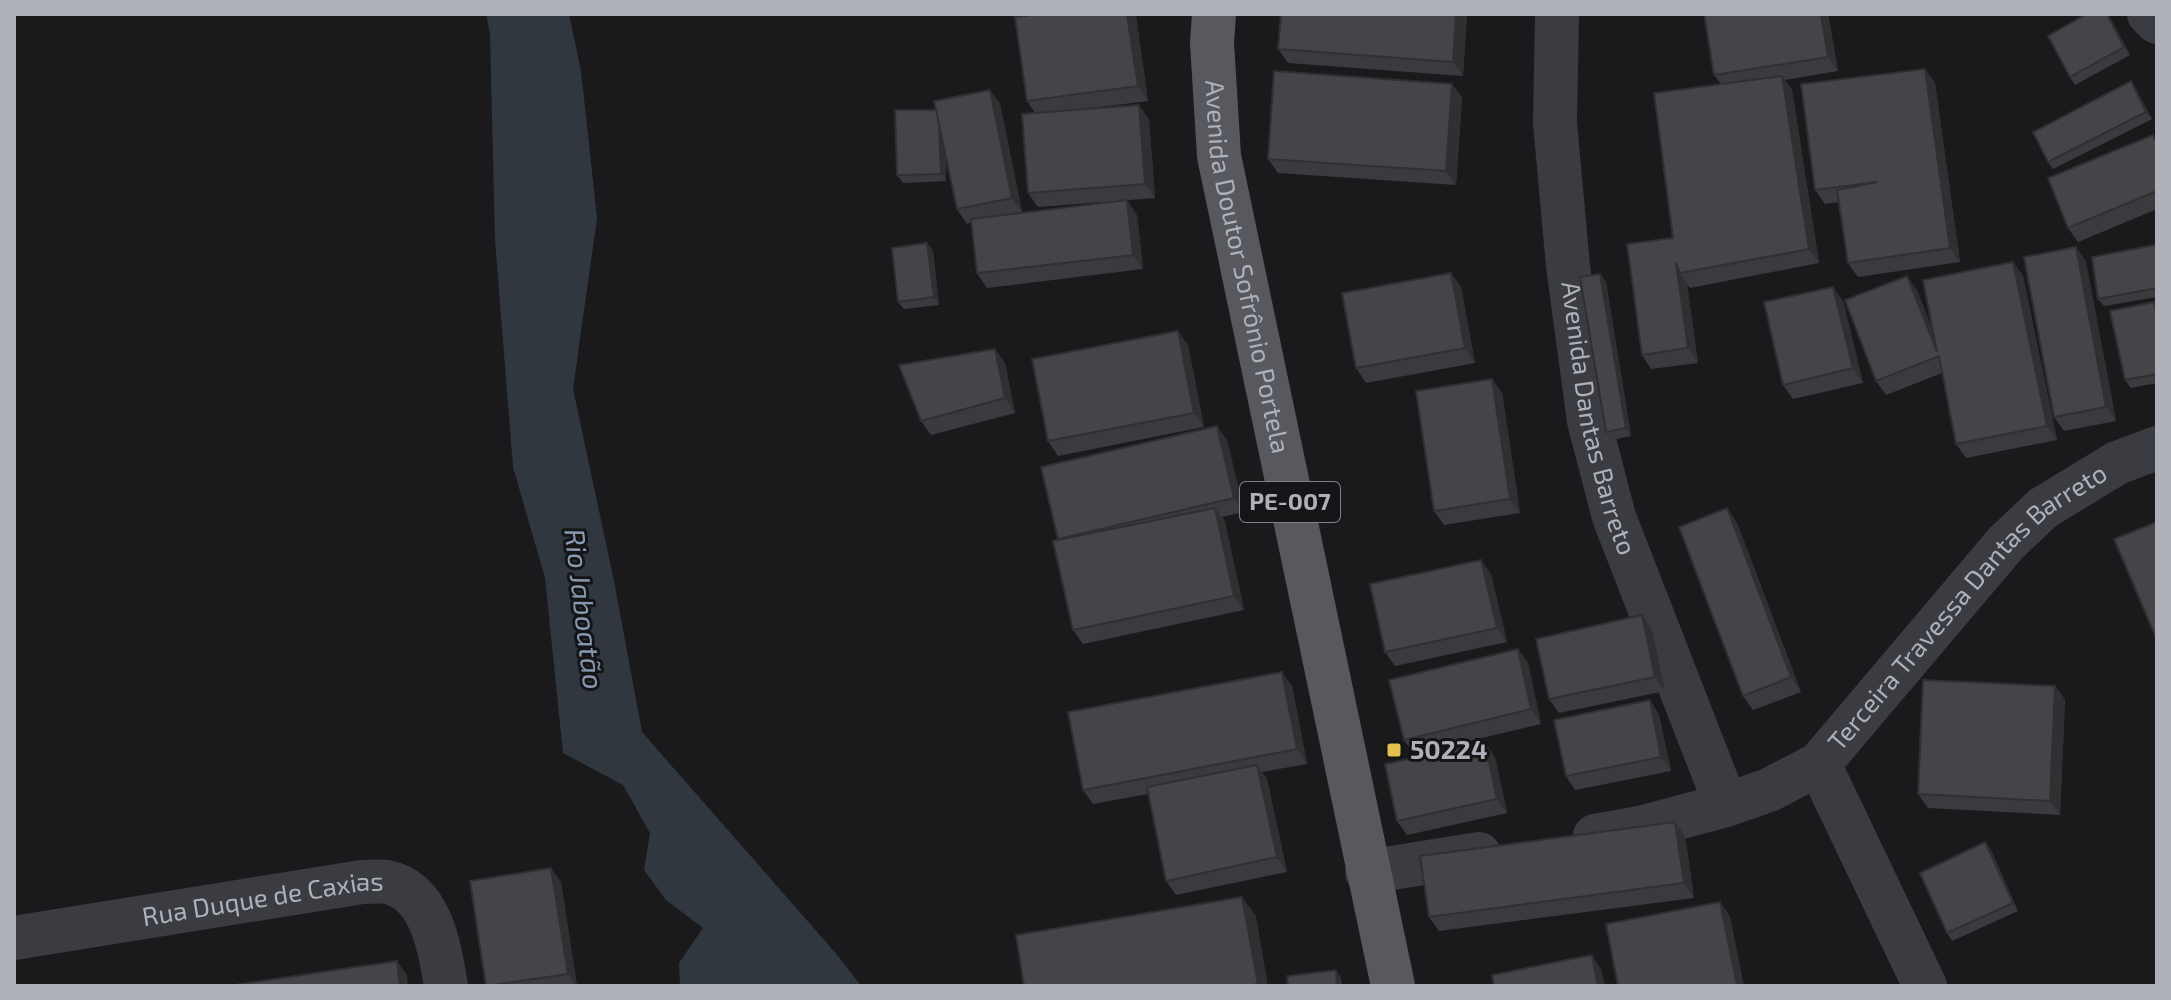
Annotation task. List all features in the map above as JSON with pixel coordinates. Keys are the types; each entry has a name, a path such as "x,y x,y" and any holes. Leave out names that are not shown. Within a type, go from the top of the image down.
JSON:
{"main road":[{"name":"Avenida Doutor Sofrônio Portela","path":"1214,14 1212,43 1219,156 1393,986"}],"street":[{"name":"Avenida Dantas Barreto","path":"1557,14 1555,123 1568,266 1589,421 1614,517 1726,805"},
{"path":"2149,14 2157,22"},
{"name":"Terceira Travessa Dantas Barreto","path":"1367,872 1640,828 1769,790 1819,764 2006,543 2043,508 2117,463 2157,448"},
{"path":"1819,764 1925,986"},
{"name":"Rua Duque de Caxias","path":"14,938 362,882 389,882 419,902 429,918 440,946 446,986"}],"water":[{"name":"Rio Jaboatão","path":"486,14 569,14 581,71 597,218 573,389 642,732 861,986 680,986 679,963 703,928 666,900 644,870 650,833 623,785 563,753 545,578 513,467 495,240 490,34"}],"building":[{"path":"1127,14 1138,86 1027,101 1015,17"},
{"path":"1281,14 1456,14 1453,62 1278,49"},
{"path":"1704,14 1821,14 1828,57 1714,75"},
{"path":"2087,14 2107,14 2124,47 2070,77 2048,36"},
{"path":"1925,69 1950,248 1848,263 1837,190 1877,182 1815,190 1801,84"},
{"path":"1274,71 1452,84 1446,171 1268,159"},
{"path":"1782,76 1809,249 1680,273 1676,263 1688,348 1642,355 1627,244 1673,238 1654,93"},
{"path":"2131,81 2146,112 2048,162 2033,132"},
{"path":"990,90 1012,198 957,209 934,101"},
{"path":"1139,105 1145,184 1028,193 1022,114"},
{"path":"895,110 936,110 941,174 897,175"},
{"path":"2153,135 2157,144 2157,191 2068,228 2048,178"},
{"path":"1127,200 1133,255 977,273 971,219"},
{"path":"927,243 934,297 898,302 892,248"},
{"path":"2155,245 2157,288 2098,299 2092,257"},
{"path":"2076,247 2106,407 2054,417 2024,257"},
{"path":"2013,262 2047,426 1956,444 1939,356 1876,381 1845,300 1907,276 1937,352 1923,280"},
{"path":"1451,273 1465,348 1356,368 1342,293"},
{"path":"1600,274 1626,428 1606,432 1580,277"},
{"path":"1833,287 1853,368 1783,385 1764,302"},
{"path":"2154,302 2157,374 2125,380 2110,311"},
{"path":"1178,331 1194,413 1048,441 1032,359"},
{"path":"995,349 1005,398 921,421 899,365"},
{"path":"1492,379 1510,499 1434,511 1416,391"},
{"path":"1217,426 1234,498 1058,539 1041,467"},
{"path":"1215,508 1234,596 1073,630 1053,541"},
{"path":"1727,508 1791,677 1743,696 1679,527"},
{"path":"2157,522 2157,640 2114,539"},
{"path":"1481,560 1497,628 1385,652 1370,584"},
{"path":"1642,615 1655,677 1549,699 1536,639"},
{"path":"1518,649 1531,709 1404,740 1389,680"},
{"path":"1282,672 1297,749 1083,790 1068,712"},
{"path":"1923,680 2055,686 2050,801 1918,794"},
{"path":"1650,700 1661,757 1566,776 1554,720"},
{"path":"1485,743 1497,799 1397,821 1385,764"},
{"path":"1257,765 1277,857 1166,881 1147,787"},
{"path":"1675,822 1684,883 1429,917 1420,856"},
{"path":"1985,842 2013,903 1947,933 1920,873"},
{"path":"551,868 568,974 486,986 470,881"},
{"path":"1242,897 1258,984 1024,986 1016,935"},
{"path":"1720,902 1737,985 1618,986 1606,924"},
{"path":"1592,955 1598,986 1494,986 1492,975"},
{"path":"397,961 400,986 234,986 234,985"},
{"path":"1336,970 1337,986 1288,986 1287,976"}],"place":[{"name":"50224","path":"1394,750"}]}
